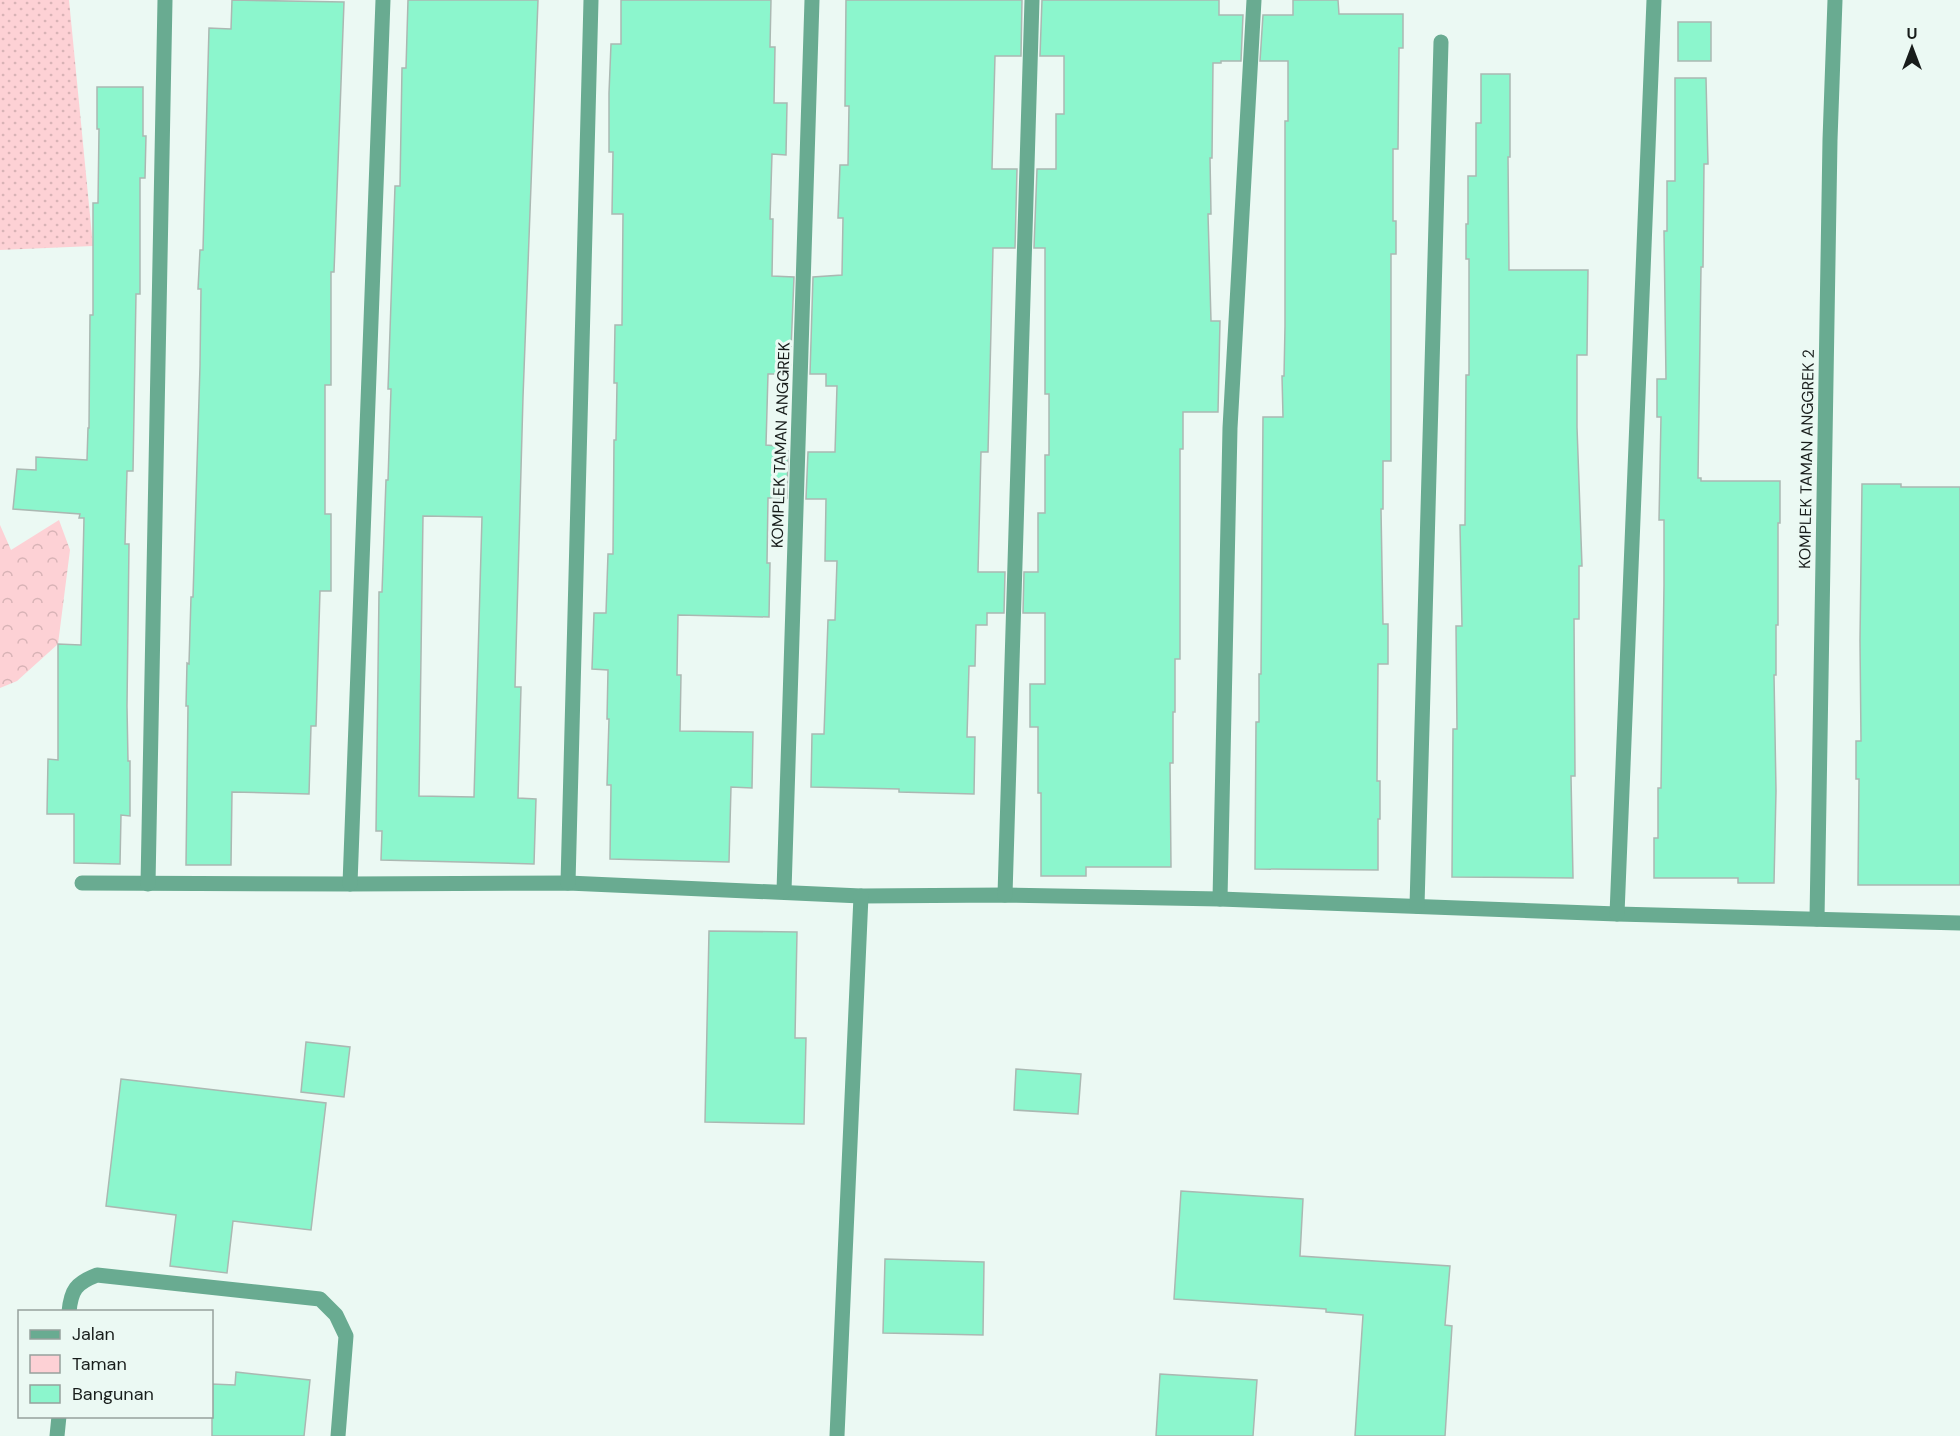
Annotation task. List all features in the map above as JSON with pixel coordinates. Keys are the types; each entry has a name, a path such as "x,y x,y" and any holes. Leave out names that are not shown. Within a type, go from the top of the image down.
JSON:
{"street":[{"path":"148,884 165,0"},
{"path":"350,884 383,0"},
{"path":"568,883 591,0"},
{"name":"KOMPLEK TAMAN ANGGREK","path":"784,891 812,0"},
{"path":"1005,895 1032,0"},
{"path":"1220,899 1230,428 1254,0"},
{"path":"1617,914 1654,0"},
{"name":"KOMPLEK TAMAN ANGGREK 2","path":"1817,918 1829,152 1835,0"},
{"path":"1417,906 1441,42"},
{"path":"82,883 568,883 861,896 1005,895 1220,899 1617,914 1960,922"},
{"path":"837,1436 861,896"},
{"path":"69,1310 70,1295 82,1280 97,1275 320,1299 336,1315 346,1336 338,1436"},
{"path":"57,1436 59,1418"}],"green space":[{"path":"0,0 69,0 93,246 0,250"},
{"path":"59,520 70,550 58,644 17,681 0,688 0,525 11,550"}],"building":[{"path":"232,0 344,2 334,272 331,272 331,385 325,385 325,514 331,514 331,591 320,591 316,726 311,726 309,794 232,792 231,865 186,865 187,663 189,664 191,597 193,597 200,366 201,289 198,289 200,250 203,250 209,28 231,29"},
{"path":"408,0 538,0 515,687 521,687 518,798 536,799 534,864 381,860 382,831 376,831 379,592 382,592 386,480 388,480 391,389 388,389 395,186 400,186 402,68 406,68","holes":["423,516 482,517 474,797 419,796"]},
{"path":"621,0 771,0 770,47 775,47 774,103 787,103 786,155 772,154 770,219 773,219 772,276 794,277 790,374 768,374 766,445 777,446 776,451 788,451 787,498 768,498 769,617 678,615 677,675 681,675 680,731 753,732 752,788 731,787 729,862 610,859 611,785 607,785 608,670 592,669 594,613 606,613 608,554 613,554 617,383 614,383 615,325 622,325 623,214 612,214 613,152 609,152 609,93 611,44 621,44"},
{"path":"846,0 1022,0 1021,56 995,56 992,169 1017,169 1015,248 993,248 988,452 981,452 978,572 1005,572 1004,613 987,613 987,625 976,625 975,666 969,666 967,737 975,737 974,794 811,787 812,734 824,734 828,620 835,620 837,561 825,561 826,499 806,499 808,452 835,452 837,386 826,386 826,374 810,374 813,277 842,275 843,218 838,218 840,165 848,165 849,106 845,106"},
{"path":"1042,0 1219,0 1219,15 1243,15 1241,61 1213,63 1211,214 1208,214 1211,321 1220,321 1218,412 1183,412 1183,449 1180,449 1180,659 1175,659 1173,763 1170,763 1171,867 1086,867 1086,876 1041,876 1038,727 1030,727 1030,684 1045,684 1045,613 1023,613 1024,572 1038,572 1038,513 1045,513 1045,455 1049,455 1049,394 1045,394 1045,248 1034,248 1037,169 1056,169 1056,114 1064,114 1064,56 1040,56"},
{"path":"1293,0 1338,0 1339,14 1403,14 1403,48 1399,48 1398,149 1393,149 1393,221 1396,221 1396,254 1391,254 1391,461 1383,461 1383,509 1381,509 1383,624 1388,624 1388,664 1378,664 1377,781 1380,781 1380,819 1378,819 1378,870 1255,869 1256,722 1259,722 1259,674 1261,674 1263,417 1283,417 1285,121 1288,121 1288,61 1260,61 1263,15 1293,15"},
{"path":"1678,22 1711,22 1711,61 1678,61"},
{"path":"1481,74 1510,74 1509,270 1588,270 1587,355 1577,355 1582,566 1579,566 1579,619 1574,619 1575,776 1571,776 1573,878 1452,877 1453,729 1457,729 1456,626 1462,626 1460,525 1465,525 1466,375 1469,375 1469,259 1466,259 1466,224 1468,224 1468,176 1476,176 1476,123 1481,123"},
{"path":"1675,78 1706,78 1708,164 1704,164 1698,478 1701,478 1701,481 1780,481 1778,625 1776,625 1776,675 1774,675 1776,791 1774,883 1738,883 1738,878 1654,878 1654,838 1658,838 1658,788 1661,788 1664,585 1664,520 1659,520 1661,417 1657,417 1657,379 1666,379 1664,231 1667,231 1667,181 1675,181"},
{"path":"97,87 143,87 143,136 146,136 145,178 140,178 140,294 136,294 133,471 127,471 125,544 129,544 127,706 130,816 121,815 120,864 74,863 74,814 47,814 48,759 58,760 58,644 81,645 84,518 79,518 80,514 13,509 17,469 36,470 36,457 87,460 90,315 93,315 93,203 98,203"},
{"path":"1862,484 1901,484 1901,487 1960,487 1960,885 1858,885 1859,779 1856,779 1856,741 1861,741"},
{"path":"709,931 797,932 795,1038 806,1038 804,1124 705,1122"},
{"path":"306,1042 350,1047 344,1097 301,1092"},
{"path":"1016,1069 1081,1074 1078,1114 1014,1110"},
{"path":"121,1079 326,1103 311,1230 233,1221 227,1273 170,1266 176,1215 106,1206"},
{"path":"1181,1191 1303,1199 1300,1256 1450,1266 1445,1325 1452,1326 1445,1436 1355,1436 1363,1315 1326,1312 1326,1309 1174,1299"},
{"path":"885,1259 984,1262 983,1335 883,1333"},
{"path":"236,1372 310,1380 304,1436 212,1436 213,1384 235,1385"},
{"path":"1160,1374 1257,1380 1253,1436 1156,1436"}]}
